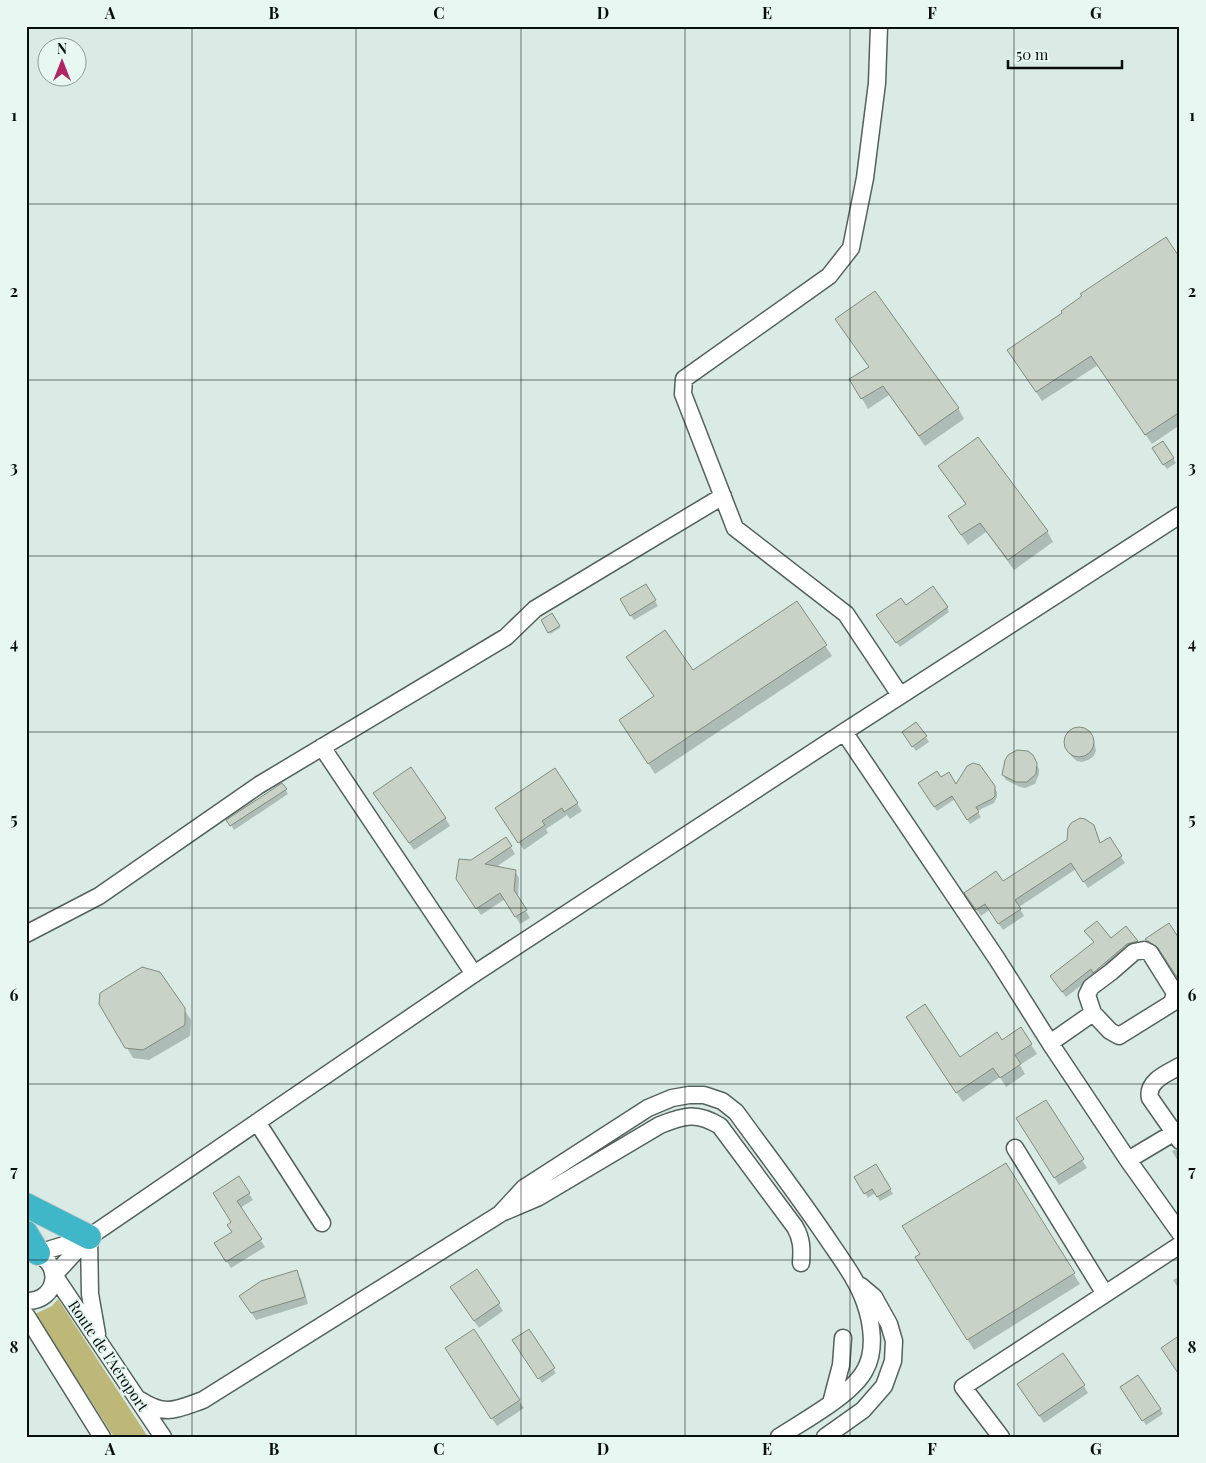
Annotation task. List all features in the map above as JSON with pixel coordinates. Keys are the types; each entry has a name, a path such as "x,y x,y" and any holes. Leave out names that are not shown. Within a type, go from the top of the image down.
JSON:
{"highway":[{"path":"26,1206 89,1237"}],"street":[{"path":"879,26 877,83 865,178 851,248 829,276 684,379 684,394 735,528 846,614 900,695"},
{"path":"26,934 100,896 258,785 506,637 535,609 723,496"},
{"path":"26,1301 37,1300 44,1296 49,1290 54,1275 89,1237 474,974 900,695 1180,515"},
{"path":"844,732 997,959 1128,1160 1180,1233"},
{"path":"322,747 474,974"},
{"path":"1144,950 1150,953 1175,993 1172,1003 1119,1036 1110,1031 1093,1013 1086,995 1091,987 1134,952 1144,950"},
{"path":"1050,1043 1093,1013"},
{"path":"1128,1160 1178,1134 1150,1098 1148,1092 1156,1080 1180,1066"},
{"path":"500,1214 524,1188 648,1108 672,1098 704,1095 722,1101 736,1112 811,1213 856,1281 865,1303 871,1328 871,1352 865,1370 850,1390 779,1437"},
{"path":"138,1398 149,1406 161,1411 178,1409 203,1400 500,1214 537,1198 660,1125 676,1118 694,1116 708,1119 720,1126 795,1227 800,1236 805,1266"},
{"path":"257,1122 322,1224"},
{"path":"1015,1148 1105,1294"},
{"path":"30,1246 89,1237"},
{"path":"89,1237 90,1294 98,1341"},
{"path":"963,1387 1180,1245"},
{"name":"Route de l'Aéroport","path":"30,1246 49,1262 54,1275 163,1437"},
{"path":"825,1437 863,1410 884,1386 893,1361 894,1341 889,1324 874,1297 856,1281"},
{"path":"26,1315 102,1437"},
{"path":"831,1403 841,1365 843,1338"},
{"path":"963,1387 990,1437"},
{"path":"963,1387 1001,1437"}],"shaded area":[{"path":"58,1299 148,1437 114,1437 35,1314 52,1306"}],"building":[{"path":"1166,237 1180,258 1180,412 1145,435 1091,356 1036,392 1007,350 1062,313 1061,311 1082,296 1080,294"},
{"path":"875,291 959,408 919,436 883,386 861,399 849,379 869,367 835,319"},
{"path":"978,437 1048,531 1008,560 980,523 961,535 948,516 966,504 938,466"},
{"path":"1163,441 1174,458 1163,465 1152,448"},
{"path":"646,584 656,600 630,616 620,599"},
{"path":"933,586 948,607 896,643 876,615 901,598 906,605"},
{"path":"797,601 827,645 648,764 619,720 654,696 626,657 665,630 693,670"},
{"path":"552,613 560,626 548,633 541,620"},
{"path":"916,722 927,736 912,747 902,732"},
{"path":"1079,727 1090,731 1094,742 1090,753 1079,757 1068,753 1064,742 1068,731"},
{"path":"1017,750 1028,751 1033,755 1037,763 1036,774 1027,782 1016,782 1002,775 1008,755"},
{"path":"973,763 980,765 995,786 995,796 976,807 979,812 967,820 952,796 934,807 918,783 937,771 941,777 949,772 956,784 967,766"},
{"path":"411,767 446,818 409,843 373,793"},
{"path":"555,768 578,803 564,812 562,808 542,821 545,825 518,843 495,808"},
{"path":"282,783 287,789 230,826 226,820"},
{"path":"1080,818 1094,825 1100,843 1110,837 1122,856 1083,882 1071,863 1015,900 1021,909 998,924 985,904 976,910 964,893 996,871 1003,881 1067,840 1068,828 1071,823"},
{"path":"506,837 512,846 485,864 516,870 514,890 527,910 515,917 500,893 476,909 456,879 459,859 471,860"},
{"path":"1097,921 1111,938 1126,926 1138,941 1127,944 1093,973 1091,969 1062,992 1050,976 1094,942 1084,931"},
{"path":"1169,923 1180,940 1180,982 1158,948 1145,939"},
{"path":"142,967 160,972 185,1008 185,1025 143,1050 125,1048 99,1004 100,993"},
{"path":"925,1004 960,1057 997,1032 1002,1040 1021,1027 1032,1044 1015,1055 1021,1064 1000,1078 993,1068 956,1093 906,1017"},
{"path":"1046,1100 1084,1159 1054,1178 1016,1118"},
{"path":"1006,1163 1075,1273 967,1340 915,1257 920,1254 902,1226"},
{"path":"876,1164 891,1189 877,1197 872,1189 864,1194 854,1177"},
{"path":"239,1176 250,1193 237,1201 262,1239 226,1262 214,1243 232,1232 227,1225 231,1222 213,1193"},
{"path":"477,1269 500,1303 474,1321 450,1287"},
{"path":"297,1270 305,1297 251,1313 239,1296 261,1281"},
{"path":"474,1329 520,1400 491,1419 445,1348"},
{"path":"529,1329 555,1368 538,1379 512,1340"},
{"path":"1180,1335 1180,1376 1161,1348"},
{"path":"1063,1353 1085,1385 1039,1416 1017,1384"},
{"path":"1138,1375 1161,1409 1142,1421 1120,1387"}]}
